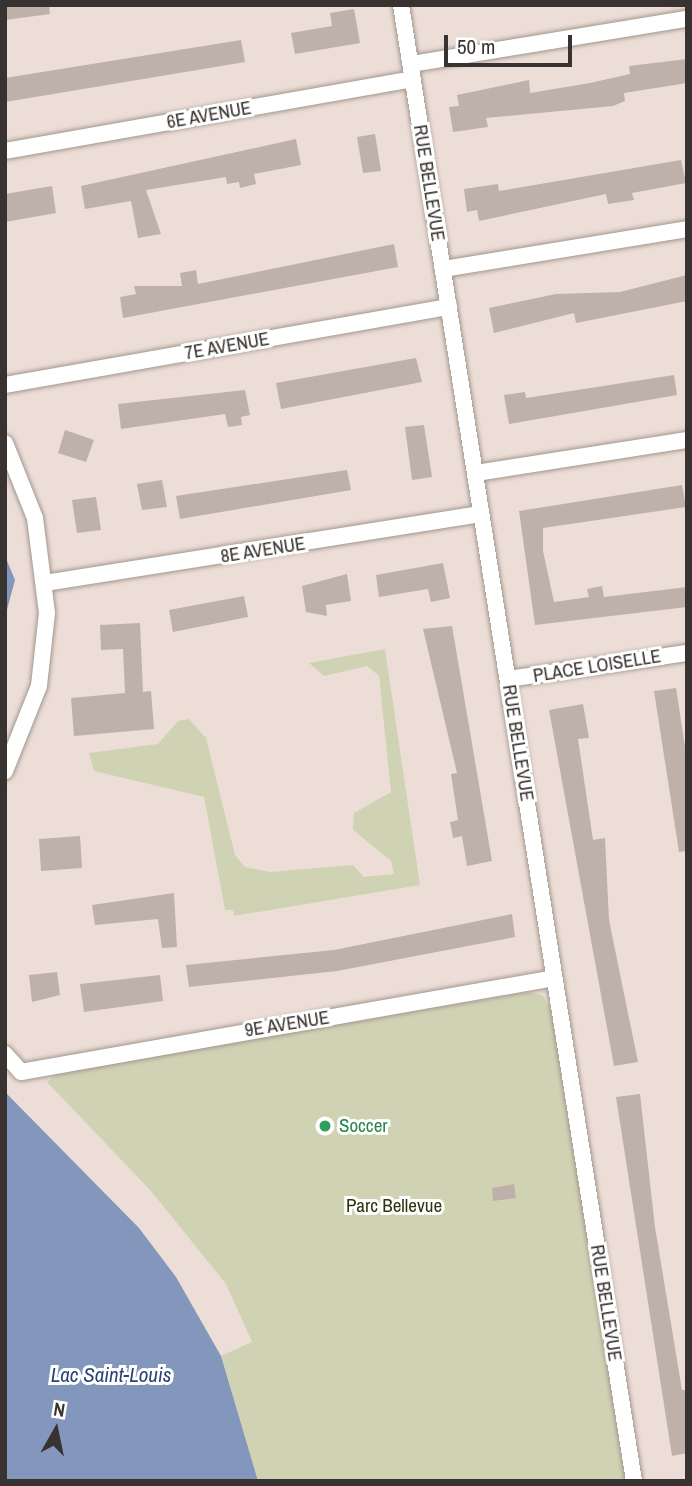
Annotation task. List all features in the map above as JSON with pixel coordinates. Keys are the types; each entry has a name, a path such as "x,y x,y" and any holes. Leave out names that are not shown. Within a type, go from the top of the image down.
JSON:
{"street":[{"name":"RUE BELLEVUE","path":"401,5 634,1481"},
{"name":"6E AVENUE","path":"5,151 687,19"},
{"path":"443,269 687,229"},
{"name":"7E AVENUE","path":"5,385 449,307"},
{"path":"476,473 687,440"},
{"path":"5,443 35,518 45,583 43,671 5,771"},
{"name":"8E AVENUE","path":"45,583 481,514"},
{"name":"PLACE LOISELLE","path":"508,679 687,653"},
{"name":"9E AVENUE","path":"5,1054 21,1072 554,978"}],"green space":[{"path":"385,649 420,885 234,916 233,910 225,910 204,797 94,771 89,753 158,744 178,721 189,719 206,738 235,855 245,867 270,872 353,865 364,877 394,874 391,861 353,830 354,813 391,792 379,676 367,666 324,676 309,663"},
{"name":"Parc Bellevue","path":"529,992 542,995 551,1009 626,1481 258,1481 221,1356 252,1342 226,1284 151,1191 47,1082 61,1071"}],"water":[{"path":"5,556 15,580 5,617"},
{"name":"Lac Saint-Louis","path":"5,1092 139,1228 176,1277 221,1356 258,1481 5,1481"}],"building":[{"path":"5,5 49,5 50,14 5,20"},
{"path":"354,9 360,43 295,54 291,33 332,26 330,13"},
{"path":"241,40 245,62 5,102 5,78"},
{"path":"687,59 687,83 624,93 625,101 613,106 486,118 488,127 453,132 449,107 459,106 457,95 529,80 530,93 630,74 629,66"},
{"path":"375,134 381,171 363,173 357,137"},
{"path":"296,139 301,165 254,174 256,184 240,188 239,182 227,184 226,177 146,190 161,234 138,238 131,201 85,209 81,186"},
{"path":"681,160 686,183 632,193 634,200 608,204 606,194 479,221 477,210 467,212 464,189 498,184 499,191"},
{"path":"52,186 56,213 5,222 5,194"},
{"path":"394,244 398,267 123,318 120,297 136,294 134,286 182,286 180,273 196,270 198,284"},
{"path":"687,275 687,301 576,323 574,313 494,333 489,308 556,294 620,292"},
{"path":"416,358 422,382 281,409 276,383"},
{"path":"674,375 677,395 509,424 504,395 525,392 526,398"},
{"path":"245,390 250,415 241,417 242,425 228,427 225,414 121,429 118,404"},
{"path":"424,425 432,477 412,480 405,427"},
{"path":"65,430 94,440 86,462 58,453"},
{"path":"347,470 351,490 180,519 176,496"},
{"path":"162,480 167,507 142,510 137,484"},
{"path":"682,485 686,507 543,528 543,551 554,602 589,597 587,589 602,586 604,597 687,587 687,607 535,625 519,511"},
{"path":"96,497 101,530 77,533 72,500"},
{"path":"443,563 450,598 431,602 428,589 379,597 376,575"},
{"path":"347,574 351,601 326,605 327,616 306,612 302,586"},
{"path":"244,596 248,617 173,632 169,610"},
{"path":"140,623 143,692 151,691 154,729 74,736 71,698 125,693 123,649 101,650 100,625"},
{"path":"452,626 492,861 467,866 462,836 453,838 450,822 458,820 451,774 457,773 423,629"},
{"path":"676,688 687,760 687,851 679,852 654,691"},
{"path":"583,704 589,738 578,739 593,840 605,838 609,920 638,1062 614,1066 549,710"},
{"path":"80,836 82,868 41,871 39,839"},
{"path":"174,893 177,947 162,948 158,919 95,925 92,905"},
{"path":"512,914 515,937 337,971 189,987 186,965 334,950"},
{"path":"57,972 60,995 32,1002 29,975"},
{"path":"160,975 163,1001 84,1012 80,984"},
{"path":"640,1094 655,1227 682,1390 687,1390 687,1453 672,1456 616,1097"},
{"path":"514,1184 516,1198 493,1201 492,1188"}],"place":[{"name":"Soccer","path":"325,1126"}]}
